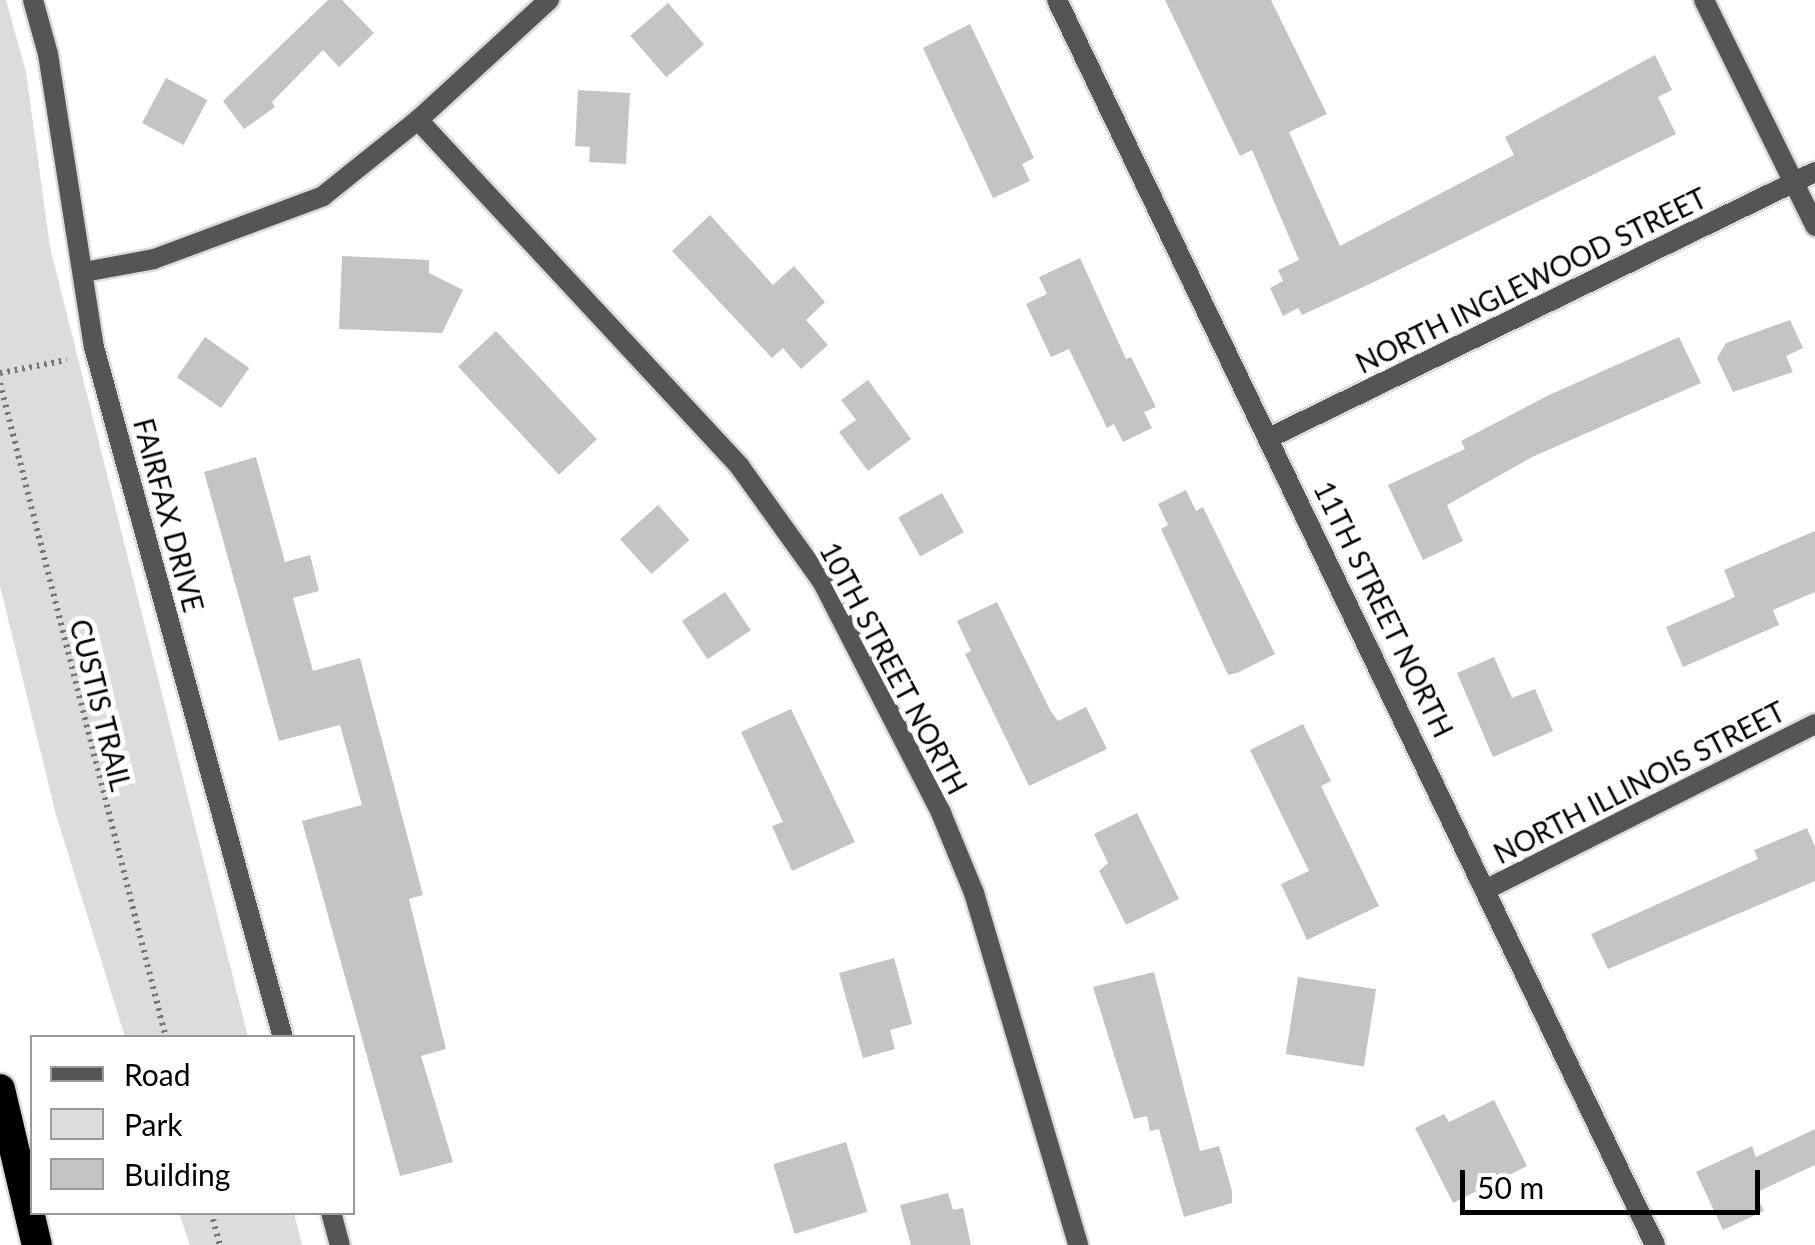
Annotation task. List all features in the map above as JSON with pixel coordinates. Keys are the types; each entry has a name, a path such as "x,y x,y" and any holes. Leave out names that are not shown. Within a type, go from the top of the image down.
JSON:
{"highway":[{"path":"0,1089 37,1245"}],"street":[{"name":"FAIRFAX DRIVE","path":"33,0 84,272 94,347 282,1035"},
{"path":"84,272 154,260 323,196 418,120 550,0"},
{"name":"11TH STREET NORTH","path":"1057,0 1272,437 1655,1245"},
{"path":"1704,0 1815,226"},
{"name":"10TH STREET NORTH","path":"418,120 740,467 822,581 941,812 974,893 1078,1245"},
{"name":"NORTH INGLEWOOD STREET","path":"1272,437 1815,172"},
{"name":"NORTH ILLINOIS STREET","path":"1487,889 1815,724"},
{"path":"332,1215 340,1245"}],"path":[{"name":"CUSTIS TRAIL","path":"0,382 165,1035"},
{"path":"212,1215 220,1245"}],"green space":[{"path":"0,0 6,0 26,72 50,247 247,1035 124,1035 56,815 0,586"},
{"path":"180,1215 294,1215 302,1245 190,1245"}],"building":[{"path":"328,0 342,0 374,33 339,67 323,50 272,102 275,107 244,129 223,101"},
{"path":"1165,0 1271,0 1327,114 1289,132 1340,246 1514,155 1505,137 1655,55 1672,90 1658,97 1676,134 1374,282 1302,315 1298,308 1283,316 1270,288 1283,281 1278,270 1299,260 1252,150 1240,156"},
{"path":"668,3 704,45 666,77 630,36"},
{"path":"970,24 1034,158 1022,164 1030,181 993,198 923,48"},
{"path":"166,78 207,100 184,145 142,123"},
{"path":"578,90 630,93 626,164 589,162 590,147 575,146"},
{"path":"710,215 773,285 794,266 825,302 806,320 828,345 801,369 783,348 772,358 672,251"},
{"path":"342,256 429,260 429,273 463,290 442,333 339,329"},
{"path":"1080,258 1126,359 1131,357 1156,407 1144,412 1152,428 1123,442 1114,424 1107,428 1069,349 1051,357 1026,304 1047,294 1039,277"},
{"path":"1790,320 1803,348 1786,356 1793,372 1733,392 1717,358 1726,343"},
{"path":"496,331 597,439 559,475 458,366"},
{"path":"205,337 249,368 221,408 177,377"},
{"path":"1679,337 1701,383 1532,457 1447,505 1463,541 1423,560 1388,485 1465,449 1461,441 1547,396"},
{"path":"868,380 911,439 868,471 839,432 856,420 841,400"},
{"path":"256,457 285,562 310,555 319,591 293,598 313,671 360,658 423,895 409,899 446,1049 421,1056 453,1162 400,1176 302,821 362,805 340,725 279,741 204,472"},
{"path":"1186,490 1196,511 1203,507 1275,654 1237,673 1228,675 1161,529 1168,525 1158,504"},
{"path":"942,493 964,532 920,557 898,517"},
{"path":"658,505 689,540 652,574 620,539"},
{"path":"1815,531 1815,592 1773,610 1779,625 1683,667 1666,627 1735,597 1724,570"},
{"path":"725,592 751,630 708,659 682,621"},
{"path":"997,602 1058,721 1086,707 1107,749 1029,786 965,654 971,651 957,621"},
{"path":"1494,657 1512,698 1535,689 1553,731 1493,757 1457,673"},
{"path":"791,709 855,842 792,871 772,826 783,822 741,732"},
{"path":"1303,724 1331,781 1321,786 1379,906 1307,940 1281,884 1309,871 1250,750"},
{"path":"1137,813 1179,899 1126,925 1099,871 1108,863 1094,834"},
{"path":"1807,828 1815,847 1815,881 1608,969 1591,934 1758,859 1754,850"},
{"path":"894,958 912,1024 890,1030 895,1049 863,1058 839,973"},
{"path":"1154,972 1200,1151 1219,1146 1232,1191 1232,1203 1184,1217 1159,1129 1150,1131 1147,1116 1134,1119 1093,987"},
{"path":"1298,977 1376,989 1364,1066 1286,1054"},
{"path":"1494,1100 1527,1166 1453,1203 1415,1128 1444,1114 1449,1122"},
{"path":"1815,1129 1815,1165 1755,1193 1764,1211 1723,1230 1696,1172 1752,1146 1756,1157"},
{"path":"846,1142 867,1212 795,1234 773,1164"},
{"path":"948,1193 953,1210 963,1208 971,1245 911,1245 900,1205"}]}
